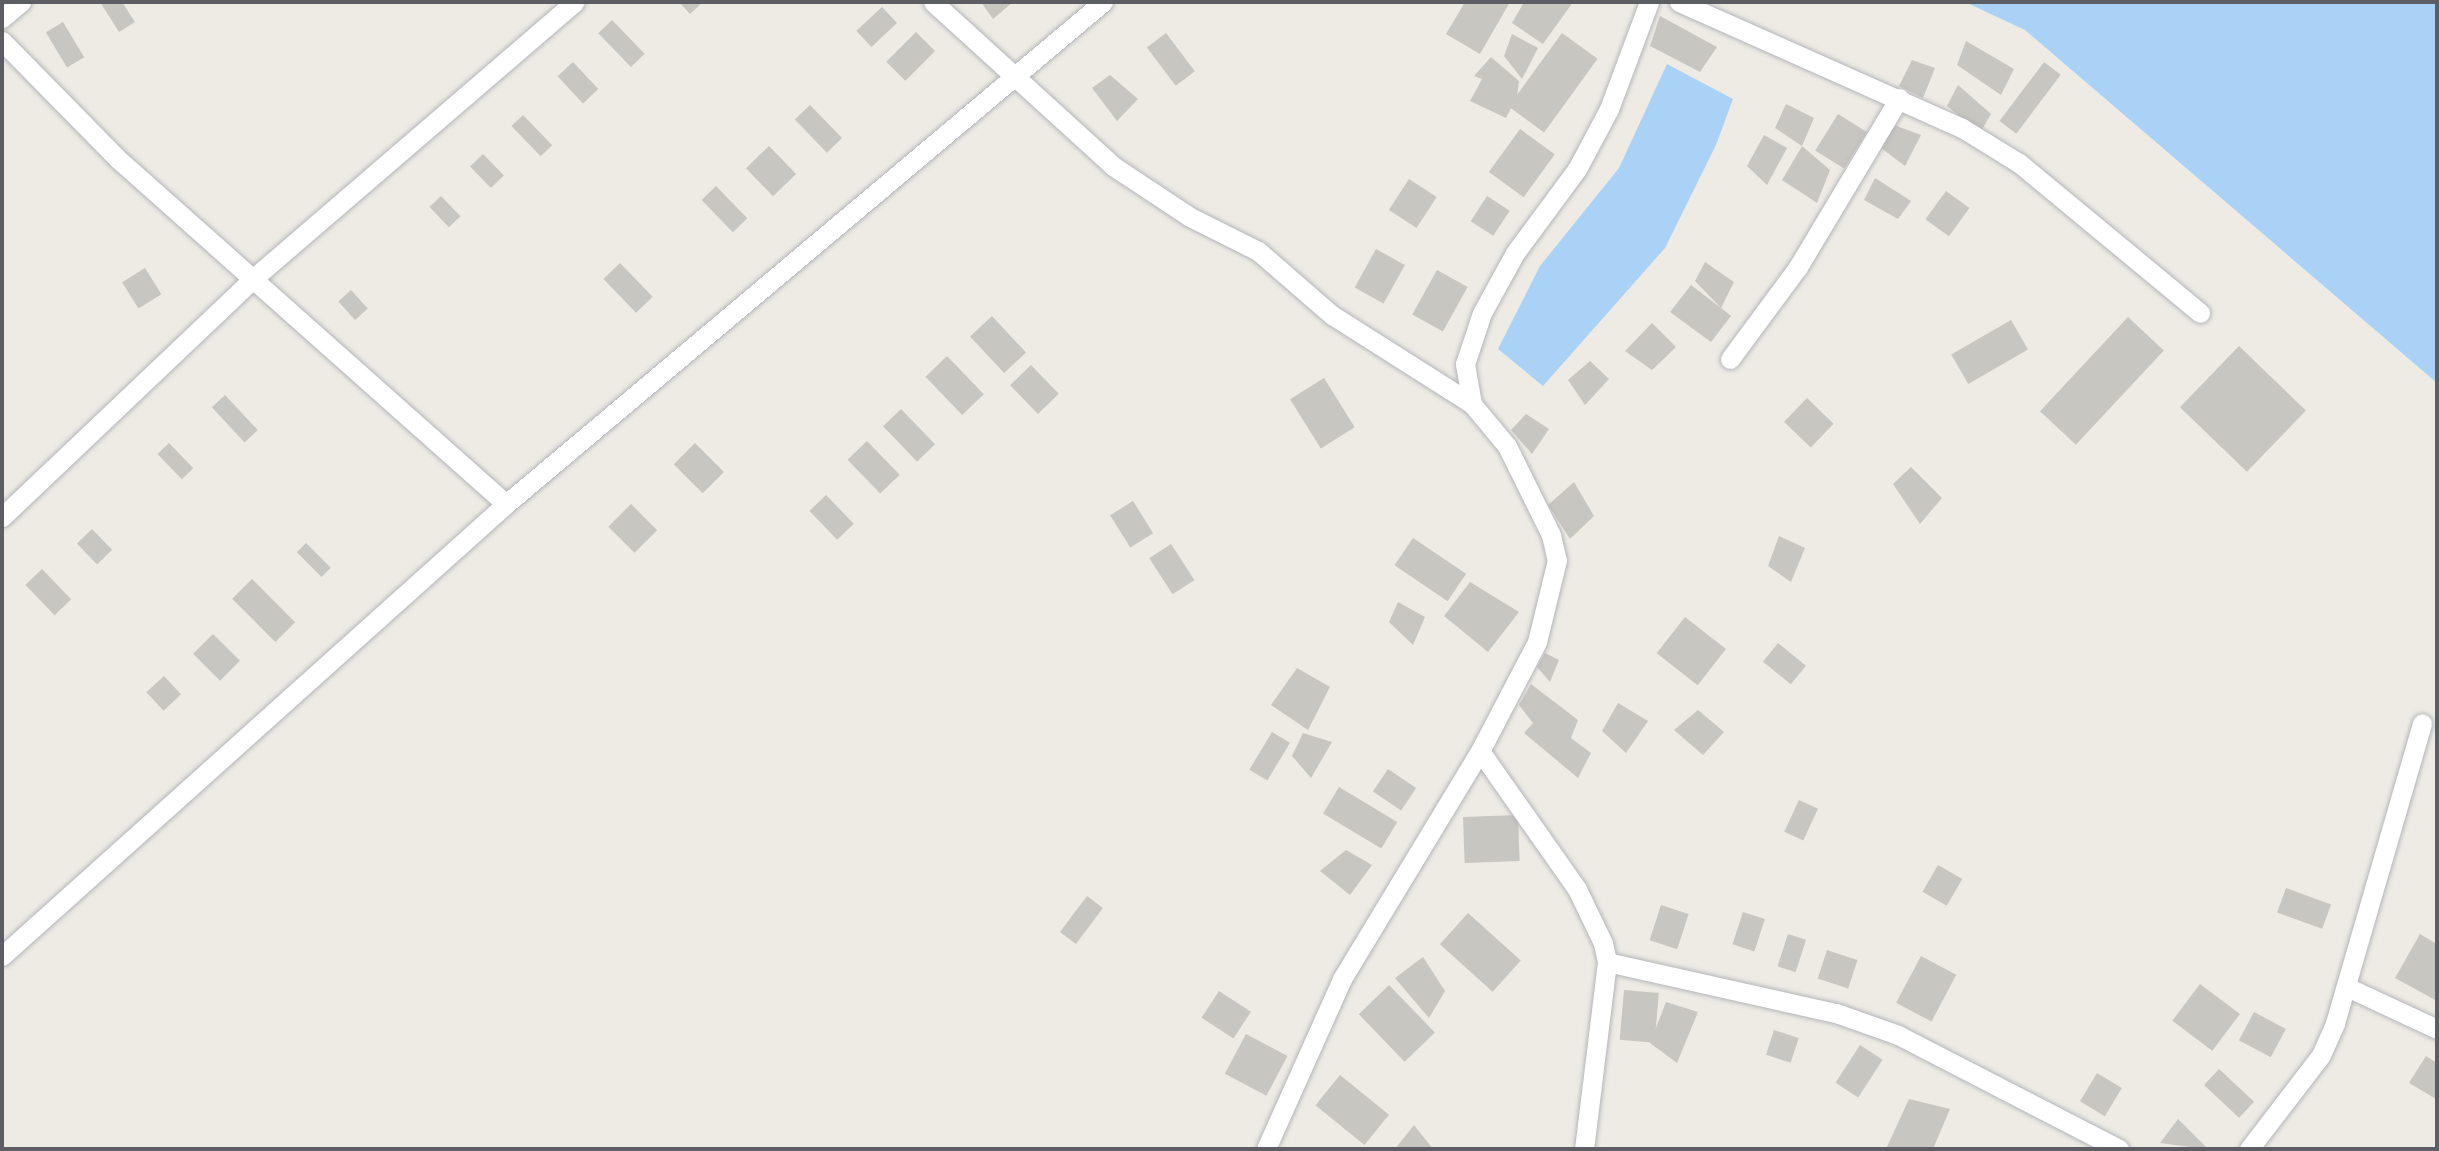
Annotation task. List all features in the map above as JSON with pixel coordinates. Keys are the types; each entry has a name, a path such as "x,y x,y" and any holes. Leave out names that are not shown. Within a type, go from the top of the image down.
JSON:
{"street":[{"path":"2,18 21,2"},
{"path":"2,517 256,276 573,2"},
{"path":"933,2 1011,74 1151,194 1258,251 1332,315 1472,404 1532,488 1557,560 1537,642 1480,751 1342,979 1266,1149"},
{"path":"2,956 506,504 1011,74 1103,2"},
{"path":"1472,404 1465,363 1482,313 1515,253 1577,169 1609,109 1649,2"},
{"path":"1679,2 1899,98 2019,163 2200,313"},
{"path":"2,41 118,159 256,276 506,504"},
{"path":"1730,359 1798,267 1899,98"},
{"path":"2249,1149 2321,1055 2347,987 2422,723"},
{"path":"1480,751 1597,920 1607,962 1584,1149"},
{"path":"1607,962 1836,1013 1898,1035 2119,1149"},
{"path":"2347,987 2437,1029"}],"water":[{"path":"1965,2 2437,2 2437,383 2025,30"},
{"path":"1667,64 1733,99 1716,145 1665,248 1543,386 1498,349 1540,266 1619,168"}],"building":[{"path":"100,2 122,2 135,22 119,32"},
{"path":"679,2 703,2 690,14"},
{"path":"981,2 1013,2 993,19"},
{"path":"1465,2 1510,2 1480,54 1446,34"},
{"path":"1524,2 1573,2 1543,44 1512,23"},
{"path":"882,7 897,23 871,47 856,31"},
{"path":"1660,16 1717,47 1700,72 1650,46"},
{"path":"612,20 645,54 631,67 598,33"},
{"path":"63,22 84,57 67,67 46,32"},
{"path":"916,32 935,51 905,81 886,62"},
{"path":"1166,33 1195,71 1176,86 1147,47"},
{"path":"1562,33 1598,59 1544,132 1509,107"},
{"path":"1512,34 1538,48 1522,79 1504,56"},
{"path":"1966,41 2014,69 2001,95 1957,65"},
{"path":"1491,57 1519,81 1517,96 1506,118 1470,101 1482,79 1474,76"},
{"path":"1912,60 1935,68 1923,98 1899,86"},
{"path":"573,62 598,89 583,103 558,76"},
{"path":"2044,62 2061,75 2016,134 1999,121"},
{"path":"1110,75 1138,99 1117,121 1092,88"},
{"path":"1958,85 1991,114 1980,133 1947,106"},
{"path":"1786,104 1814,118 1802,146 1775,128"},
{"path":"810,105 842,138 827,153 795,120"},
{"path":"1838,114 1867,132 1844,168 1815,150"},
{"path":"523,115 552,145 541,156 511,126"},
{"path":"1894,125 1921,135 1905,166 1881,148"},
{"path":"1520,129 1555,154 1524,197 1489,172"},
{"path":"1764,135 1787,148 1767,185 1747,166"},
{"path":"769,146 796,174 773,196 746,168"},
{"path":"1802,146 1830,170 1817,203 1782,180"},
{"path":"483,154 504,176 491,188 470,167"},
{"path":"1875,178 1911,201 1898,219 1864,200"},
{"path":"1409,179 1437,197 1417,228 1389,210"},
{"path":"716,186 747,218 733,232 702,200"},
{"path":"1946,191 1969,208 1949,236 1925,219"},
{"path":"441,196 460,216 449,227 429,207"},
{"path":"1487,196 1510,211 1493,236 1471,221"},
{"path":"1376,249 1405,265 1384,303 1355,287"},
{"path":"1705,262 1734,282 1721,308 1695,281"},
{"path":"620,263 653,297 636,313 603,279"},
{"path":"145,268 161,294 139,309 122,282"},
{"path":"1437,270 1468,287 1443,332 1412,315"},
{"path":"1691,285 1731,316 1711,342 1670,312"},
{"path":"351,290 368,309 355,320 338,301"},
{"path":"992,316 1026,353 1004,373 970,336"},
{"path":"2128,317 2164,350 2076,445 2040,411"},
{"path":"2011,320 2028,349 1968,384 1951,354"},
{"path":"1652,323 1676,347 1652,370 1625,351"},
{"path":"2239,346 2306,411 2247,472 2180,407"},
{"path":"947,356 984,394 962,415 925,377"},
{"path":"1590,361 1609,379 1585,405 1568,380"},
{"path":"1031,365 1059,394 1038,414 1010,385"},
{"path":"1324,378 1355,427 1321,448 1290,399"},
{"path":"225,395 258,430 245,442 212,407"},
{"path":"1807,398 1834,424 1811,447 1784,422"},
{"path":"901,409 935,444 917,462 883,426"},
{"path":"1526,414 1549,429 1532,454 1511,430"},
{"path":"867,441 900,475 880,494 848,460"},
{"path":"169,443 193,468 182,479 157,454"},
{"path":"695,443 724,472 703,493 674,464"},
{"path":"1911,467 1942,498 1920,524 1893,484"},
{"path":"1574,482 1594,516 1570,539 1548,505"},
{"path":"826,495 854,524 837,540 809,511"},
{"path":"1133,501 1153,533 1130,548 1110,515"},
{"path":"631,504 657,530 635,553 608,527"},
{"path":"92,529 112,550 97,564 77,544"},
{"path":"1779,536 1805,548 1791,582 1768,566"},
{"path":"1413,538 1466,574 1448,601 1395,565"},
{"path":"306,543 331,568 322,577 297,552"},
{"path":"1171,544 1194,580 1173,594 1149,558"},
{"path":"42,569 71,599 55,615 25,585"},
{"path":"252,579 295,622 275,642 232,599"},
{"path":"1470,582 1519,612 1488,652 1444,616"},
{"path":"1398,602 1425,617 1413,645 1389,622"},
{"path":"1685,617 1726,649 1698,685 1657,653"},
{"path":"213,634 240,661 220,681 193,654"},
{"path":"1778,643 1806,666 1791,684 1763,662"},
{"path":"1545,653 1559,660 1550,682 1537,667"},
{"path":"1297,668 1330,687 1308,730 1271,705"},
{"path":"164,676 181,694 163,711 146,692"},
{"path":"1531,684 1578,720 1571,738 1591,753 1578,778 1524,733 1533,723 1519,705"},
{"path":"1618,703 1648,721 1626,753 1602,731"},
{"path":"1698,710 1724,732 1703,755 1674,730"},
{"path":"1272,732 1290,743 1267,781 1249,770"},
{"path":"1303,733 1332,742 1311,778 1292,756"},
{"path":"1388,769 1416,788 1401,810 1373,791"},
{"path":"1339,787 1397,822 1381,849 1323,814"},
{"path":"1799,800 1818,809 1803,841 1784,832"},
{"path":"1518,815 1520,861 1465,863 1463,817"},
{"path":"1346,850 1372,865 1350,895 1320,871"},
{"path":"1938,865 1962,879 1947,906 1922,892"},
{"path":"2286,888 2331,904 2322,929 2277,912"},
{"path":"1087,896 1103,908 1076,944 1060,932"},
{"path":"1661,905 1689,914 1677,949 1650,940"},
{"path":"1743,912 1765,919 1754,951 1732,944"},
{"path":"1468,913 1521,961 1493,992 1440,944"},
{"path":"1788,934 1806,940 1796,972 1777,966"},
{"path":"2420,934 2437,944 2437,1001 2395,978"},
{"path":"1827,950 1857,960 1848,988 1818,979"},
{"path":"1921,956 1956,975 1931,1022 1896,1003"},
{"path":"1423,957 1445,991 1429,1018 1395,978"},
{"path":"2200,984 2240,1014 2212,1051 2172,1021"},
{"path":"1389,985 1435,1032 1405,1062 1359,1014"},
{"path":"1624,990 1659,993 1655,1043 1620,1040"},
{"path":"1219,991 1251,1012 1233,1039 1202,1018"},
{"path":"1666,1002 1698,1012 1677,1063 1650,1043"},
{"path":"2254,1012 2286,1029 2271,1057 2239,1040"},
{"path":"1774,1030 1799,1038 1791,1063 1766,1055"},
{"path":"1246,1034 1287,1056 1266,1096 1225,1074"},
{"path":"1860,1045 1883,1060 1858,1097 1835,1083"},
{"path":"2426,1056 2437,1063 2436,1099 2409,1083"},
{"path":"2219,1069 2254,1102 2239,1118 2204,1085"},
{"path":"2097,1073 2122,1088 2105,1116 2080,1101"},
{"path":"1340,1075 1389,1115 1364,1145 1315,1105"},
{"path":"1909,1099 1950,1109 1933,1149 1886,1149"},
{"path":"2178,1119 2206,1147 2204,1149 2160,1143"},
{"path":"1414,1125 1433,1149 1395,1149"}]}
